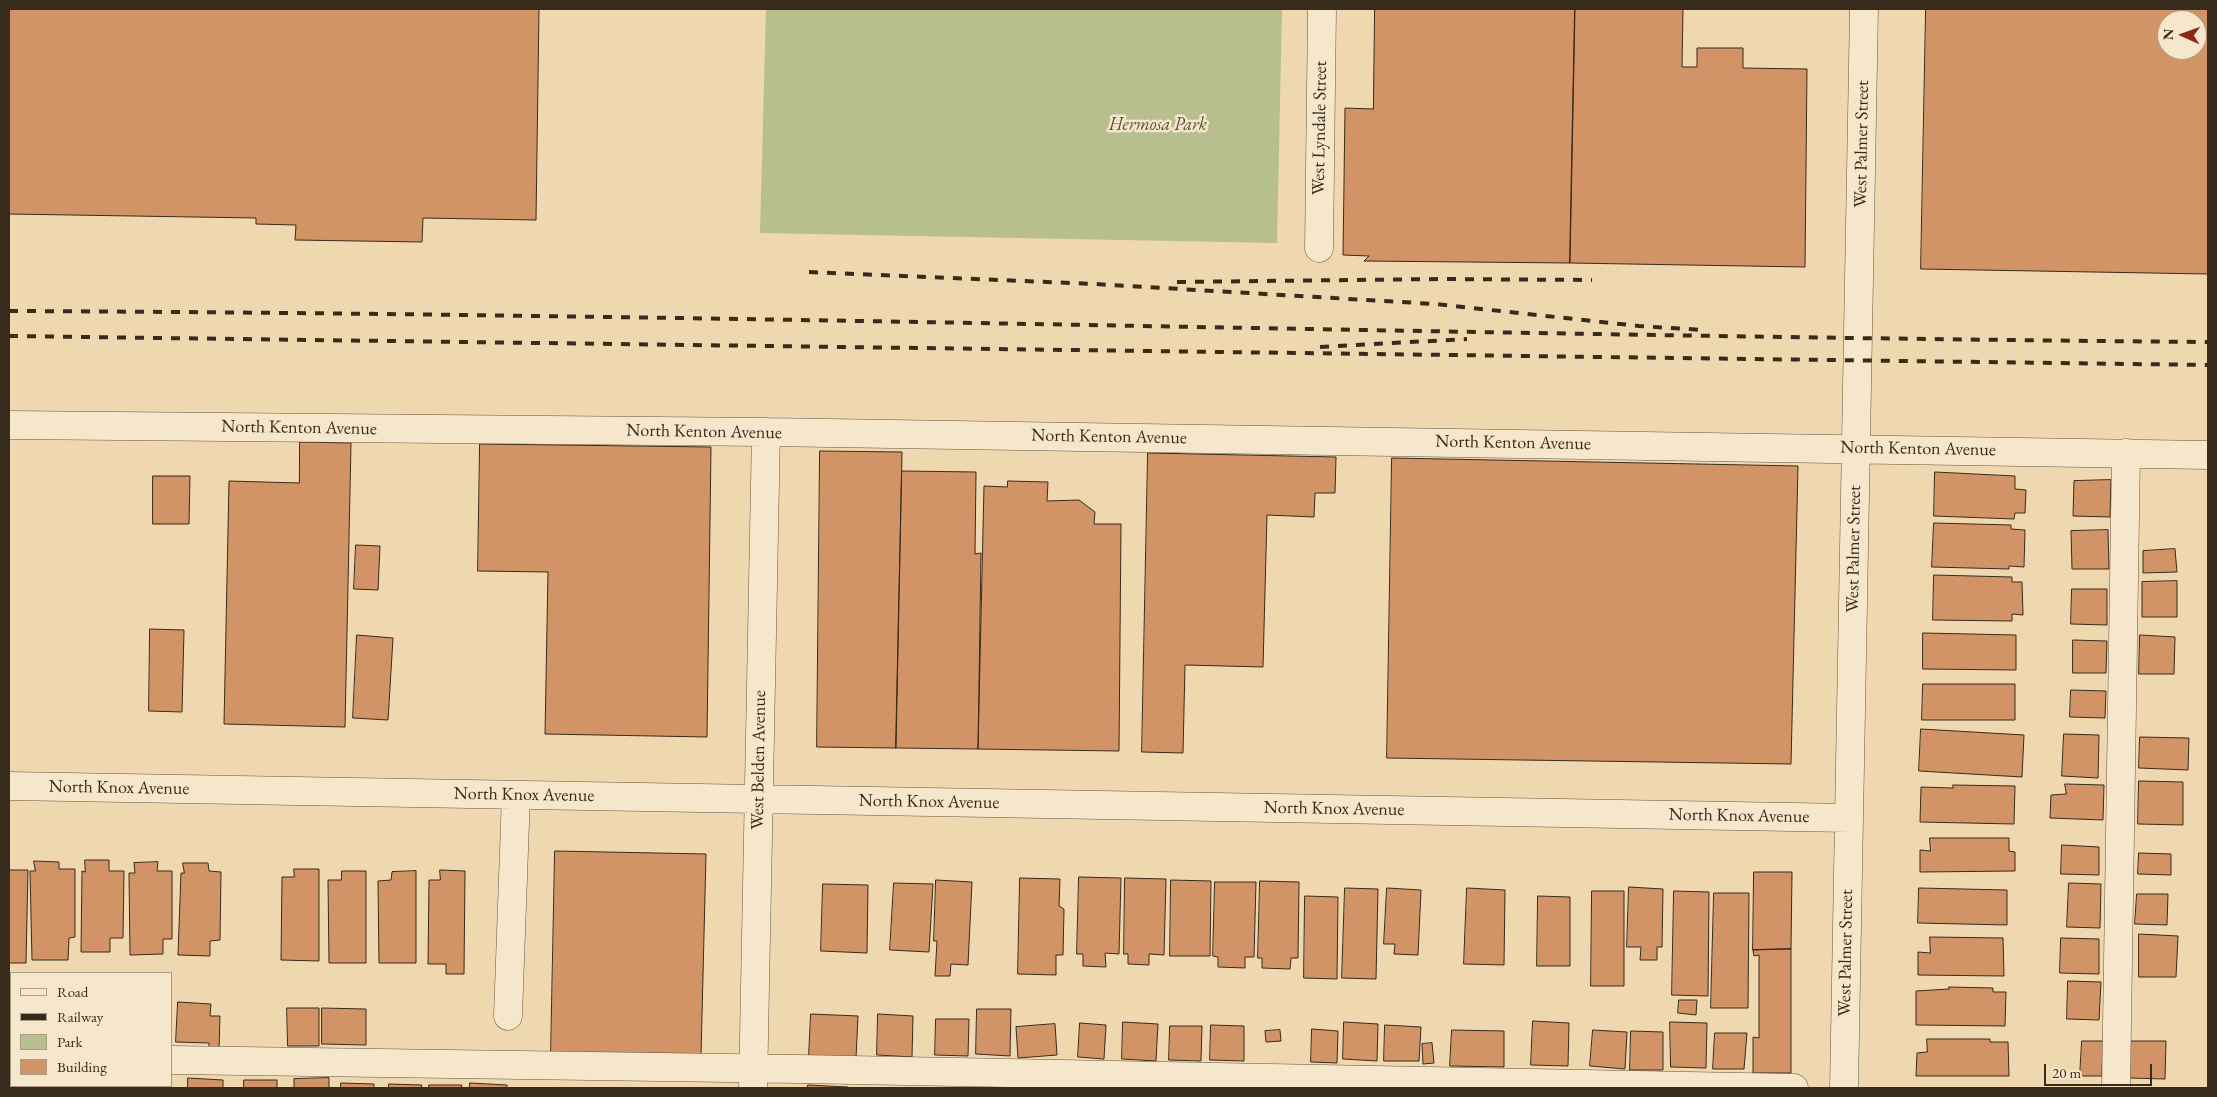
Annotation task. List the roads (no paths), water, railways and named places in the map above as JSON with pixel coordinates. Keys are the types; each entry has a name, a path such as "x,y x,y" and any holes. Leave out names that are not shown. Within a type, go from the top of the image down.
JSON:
{"street":[{"name":"West Lyndale Street","path":"1319,248 1322,9"},
{"name":"West Palmer Street","path":"1844,1088 1864,9"},
{"name":"North Kenton Avenue","path":"9,425 766,432 2208,455"},
{"name":"West Belden Avenue","path":"753,1078 766,432"},
{"path":"2116,1088 2126,453"},
{"name":"North Knox Avenue","path":"9,786 1849,818"},
{"path":"508,1016 516,795"},
{"path":"172,1060 753,1078 1794,1088"}],"railway":[{"path":"809,272 1095,284 1435,304 1639,326 1703,330"},
{"path":"1177,282 1440,279 1592,280"},
{"path":"9,311 559,316 1658,335 2208,342"},
{"path":"9,336 2208,365"},
{"path":"1320,347 1467,339"}],"park label":[{"name":"Hermosa Park","path":"1158,125"}]}
